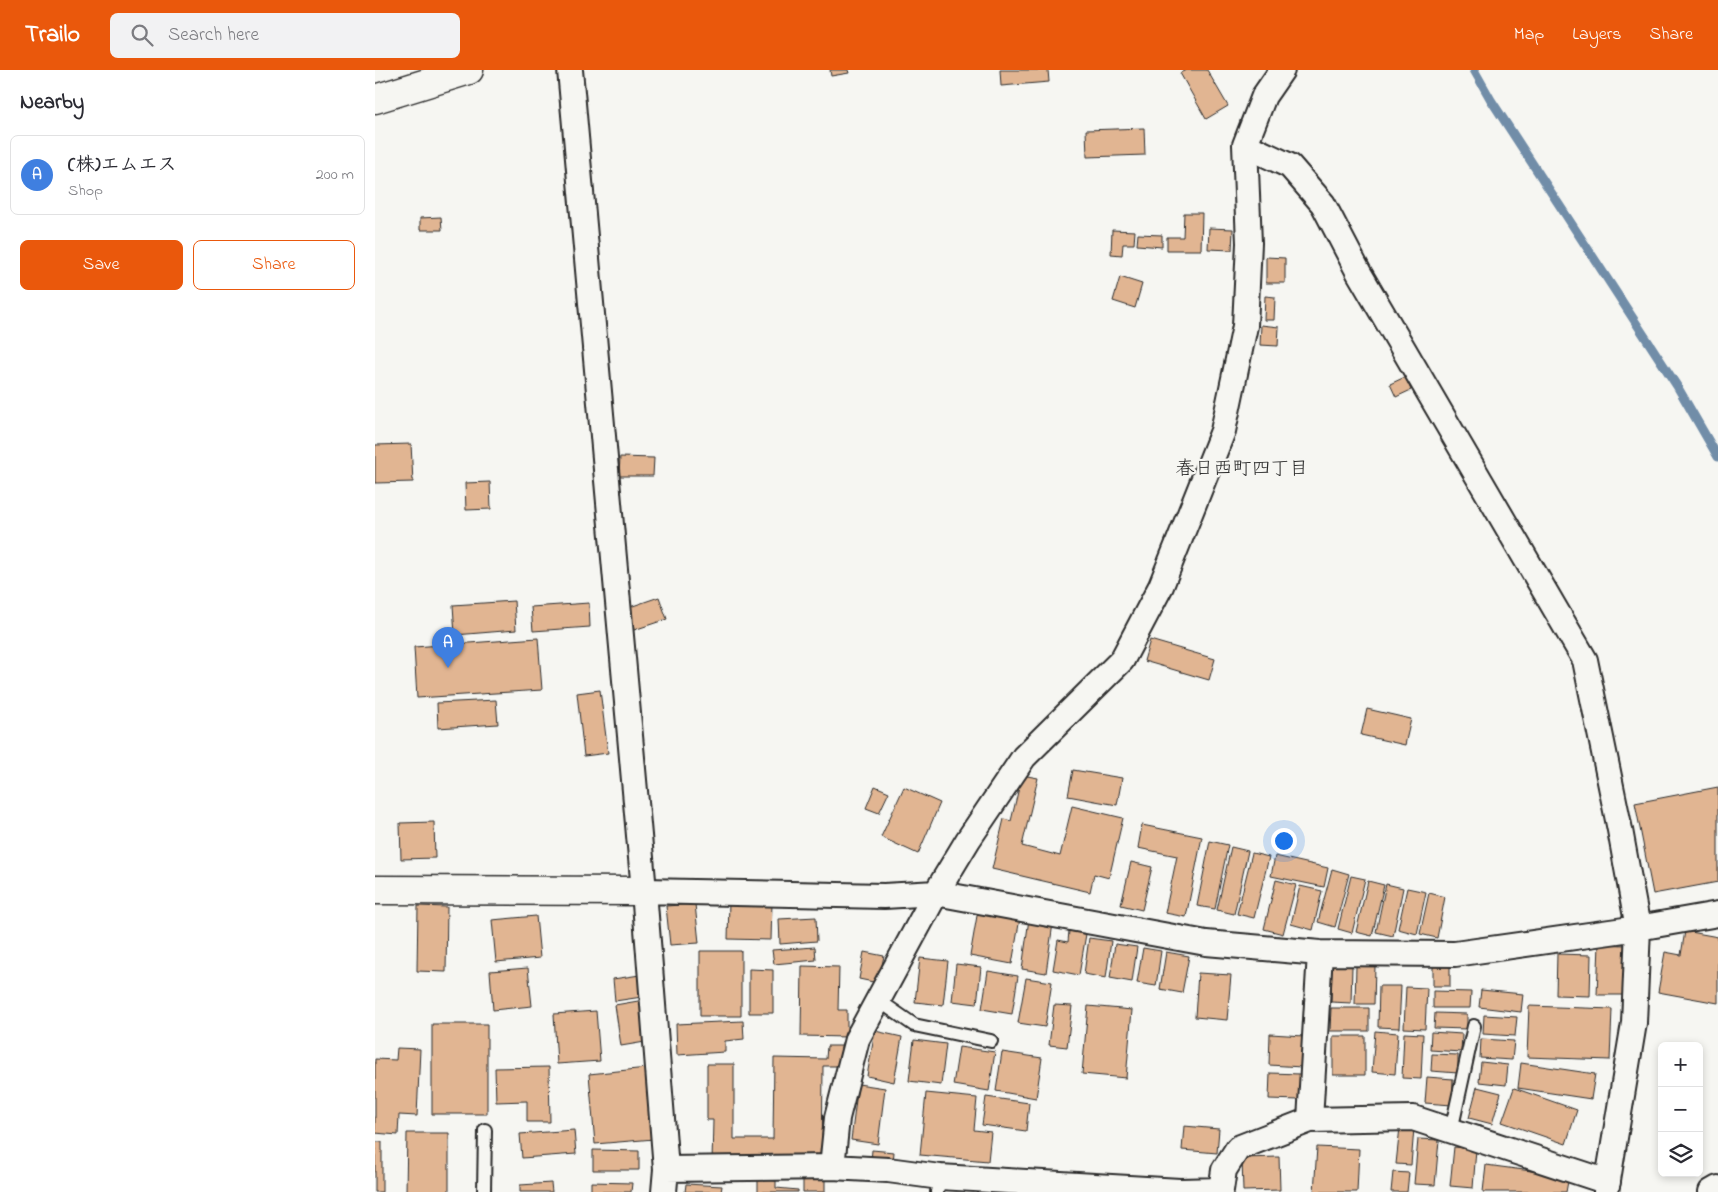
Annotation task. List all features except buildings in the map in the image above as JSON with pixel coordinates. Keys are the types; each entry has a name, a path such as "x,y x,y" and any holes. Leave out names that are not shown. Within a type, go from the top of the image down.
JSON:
{"street":[{"path":"375,99 469,70"},
{"path":"570,70 644,892 665,1181 832,1168 888,1170 938,1184 1221,1191 1224,1170 1238,1148 1310,1120 1413,1118 1607,1187 1634,1023 1638,928 1585,660 1364,281 1323,204 1290,166 1245,145"},
{"path":"832,1168 837,1118 857,1039 937,893 968,840 1024,757 1121,660 1161,586 1223,431 1245,326 1249,243 1245,145 1264,96 1282,70"},
{"path":"375,890 884,896 937,893 1206,944 1320,953 1455,954 1638,928 1718,914"},
{"path":"1310,1120 1320,953"},
{"path":"1711,1192 1718,1188"}],"lane":[{"path":"878,1000 914,1025 991,1041"},
{"path":"1451,1131 1474,1026"},
{"path":"484,1192 485,1130"}],"waterway":[{"path":"1474,70 1491,100 1677,386 1718,457"}],"place":[{"name":"(株)エムエス","path":"448,668"}],"district":[{"name":"春日西町四丁目","path":"1242,467"}]}
